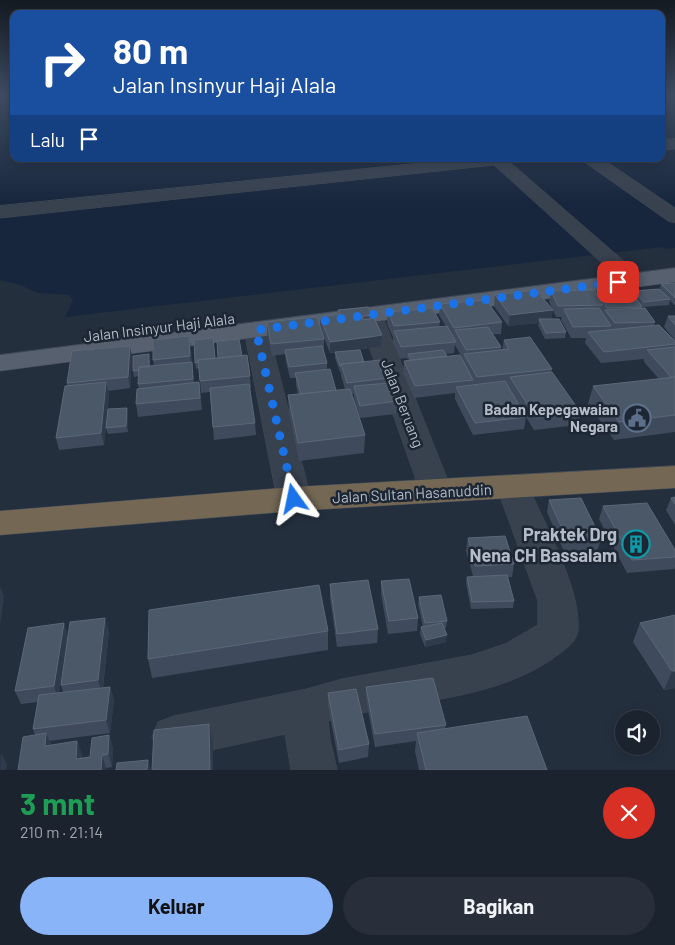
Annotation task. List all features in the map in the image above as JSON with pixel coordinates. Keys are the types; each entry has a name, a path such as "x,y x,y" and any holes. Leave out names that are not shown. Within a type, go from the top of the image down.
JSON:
{"highway":[{"name":"Jalan Sultan Hasanuddin","path":"0,523 294,499 513,488 675,477"}],"main road":[{"name":"Jalan Insinyur Haji Alala","path":"0,347 617,263 675,263"},
{"name":"Jalan Insinyur Haji Alala","path":"0,363 675,275"}],"street":[{"path":"0,212 474,162"},
{"path":"505,162 617,263"},
{"path":"596,162 675,217"},
{"name":"Jalan Beruang","path":"370,315 436,491"},
{"path":"256,330 294,499"},
{"path":"159,740 309,710 330,702 424,684 503,664 537,648 558,632 557,601 513,488"},
{"path":"309,710 307,715 307,735 314,770"}],"water":[{"path":"0,131 10,131 10,162 665,162 665,131 675,131 675,248 666,249 662,247 65,317 73,301 69,295 37,293 21,285 0,280"}],"building":[{"path":"675,283 675,298 661,284"},
{"path":"596,289 629,289 642,307 607,308"},
{"path":"659,289 670,299 644,302 634,291"},
{"path":"536,290 553,310 510,315 495,295"},
{"path":"594,290 603,305 558,306 551,291"},
{"path":"486,300 502,322 454,328 440,304"},
{"path":"368,307 372,315 362,316 363,320 374,318 382,335 330,342 320,317 340,314 338,310"},
{"path":"432,308 440,322 394,326 388,312"},
{"path":"599,308 611,326 573,327 564,309"},
{"path":"645,308 655,322 615,323 605,310"},
{"path":"668,316 675,316 675,325"},
{"path":"317,317 324,339 271,344 267,322"},
{"path":"539,319 559,319 566,332 546,333"},
{"path":"659,325 675,341 675,344 604,352 588,332"},
{"path":"447,326 456,342 401,347 394,331"},
{"path":"488,327 501,347 466,350 455,330"},
{"path":"189,336 190,356 153,360 153,340"},
{"path":"530,337 552,369 477,377 464,354 509,349 504,340"},
{"path":"213,338 215,358 198,360 195,363 194,340"},
{"path":"239,339 242,356 218,358 217,341"},
{"path":"130,346 128,377 67,383 72,351"},
{"path":"322,346 327,363 289,367 285,350"},
{"path":"675,347 675,377 671,377 647,350"},
{"path":"360,350 364,362 341,364 340,366 335,352"},
{"path":"443,350 447,356 411,360 408,354"},
{"path":"149,354 149,367 139,367 139,370 133,371 133,356"},
{"path":"247,355 250,376 200,381 198,360"},
{"path":"460,355 473,380 415,386 404,361"},
{"path":"381,360 388,378 347,383 341,364"},
{"path":"192,362 193,379 138,384 139,367"},
{"path":"330,369 336,390 301,394 295,373"},
{"path":"552,372 581,413 536,418 510,377"},
{"path":"675,377 675,415 619,422 593,386"},
{"path":"505,381 526,417 475,423 456,387"},
{"path":"106,382 101,433 56,438 65,386"},
{"path":"199,382 200,398 136,404 137,389"},
{"path":"389,383 397,401 360,406 354,386"},
{"path":"249,384 255,423 213,427 210,388"},
{"path":"350,389 365,435 298,443 288,395"},
{"path":"127,408 126,426 106,428 108,409"},
{"path":"581,498 601,539 568,541 549,500"},
{"path":"647,503 675,550 675,557 632,560 603,506"},
{"path":"505,536 514,564 475,566 468,538"},
{"path":"507,575 514,601 472,602 467,577"},
{"path":"409,579 418,618 389,621 381,581"},
{"path":"368,580 378,629 337,634 330,584"},
{"path":"319,585 328,631 148,659 149,610"},
{"path":"441,595 447,621 425,623 419,597"},
{"path":"675,615 675,671 672,671 640,623"},
{"path":"105,618 98,680 61,685 70,622"},
{"path":"64,623 54,686 15,691 28,628"},
{"path":"442,623 447,635 426,640 421,627"},
{"path":"433,678 446,725 375,734 366,687"},
{"path":"110,687 106,720 33,729 39,695"},
{"path":"356,689 369,744 339,750 328,693"},
{"path":"527,716 547,770 426,770 417,733"},
{"path":"209,724 210,770 152,770 154,730"},
{"path":"46,733 45,746 77,741 76,759 90,757 92,738 109,735 108,754 102,755 101,770 18,770 23,737"},
{"path":"148,760 147,770 116,770 117,763"}],"place":[{"name":"Badan Kepegawaian Negara","path":"637,418"},
{"name":"Praktek Drg Nena CH Bassalam","path":"636,544"}],"route":[{"path":"294,499 256,330 618,282"}]}
